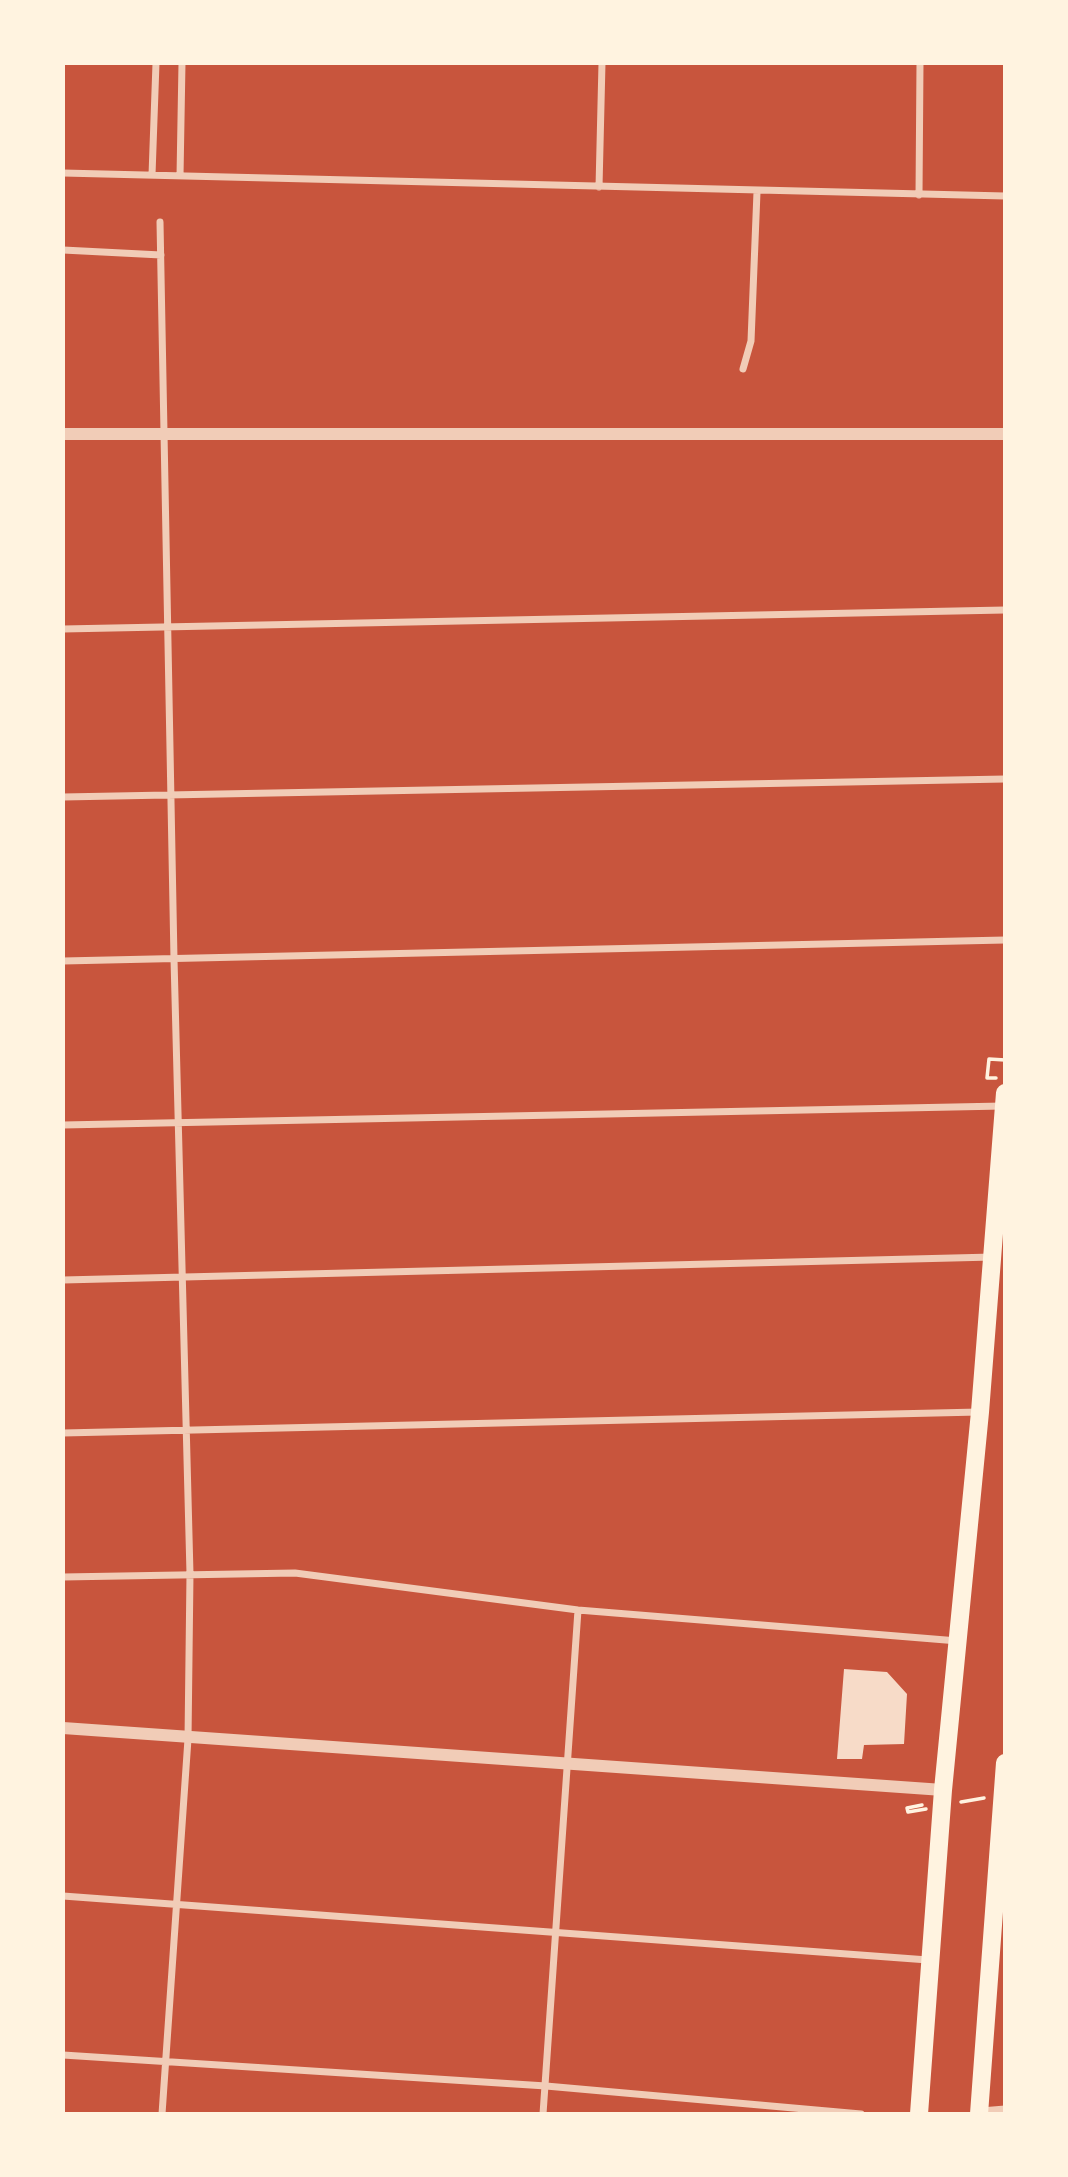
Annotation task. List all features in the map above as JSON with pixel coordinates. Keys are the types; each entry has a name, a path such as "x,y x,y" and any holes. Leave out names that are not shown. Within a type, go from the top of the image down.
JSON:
{"main road":[{"path":"919,2114 930,1960 949,1797 958,1641 980,1412 1005,1093"},
{"path":"979,2113 998,1953 1005,1774"}],"street":[{"path":"152,175 156,63"},
{"path":"180,176 182,63"},
{"path":"599,187 602,63"},
{"path":"919,63 919,195"},
{"path":"63,173 1005,196"},
{"path":"743,369 751,341 757,192"},
{"path":"160,222 181,1278 190,1574 188,1739 162,2114"},
{"path":"63,250 161,255"},
{"path":"63,434 1005,433"},
{"path":"63,629 1005,610"},
{"path":"63,797 1005,779"},
{"path":"63,961 1005,940"},
{"path":"63,1125 1004,1106"},
{"path":"63,1280 993,1257"},
{"path":"63,1433 980,1412"},
{"path":"63,1577 295,1573 578,1610 958,1641"},
{"path":"543,2114 558,1932 578,1610"},
{"path":"63,1728 567,1764 949,1797"},
{"path":"63,1896 930,1960"},
{"path":"63,2054 166,2063 546,2086 861,2114"},
{"path":"979,2113 1005,2109"}],"path":[{"path":"986,1078 989,1059 1005,1060"},
{"path":"949,1797 993,1796"},
{"path":"927,1804 907,1808 908,1812 931,1808"}],"building":[{"path":"844,1669 887,1672 907,1694 904,1744 864,1745 862,1759 837,1759"}]}
